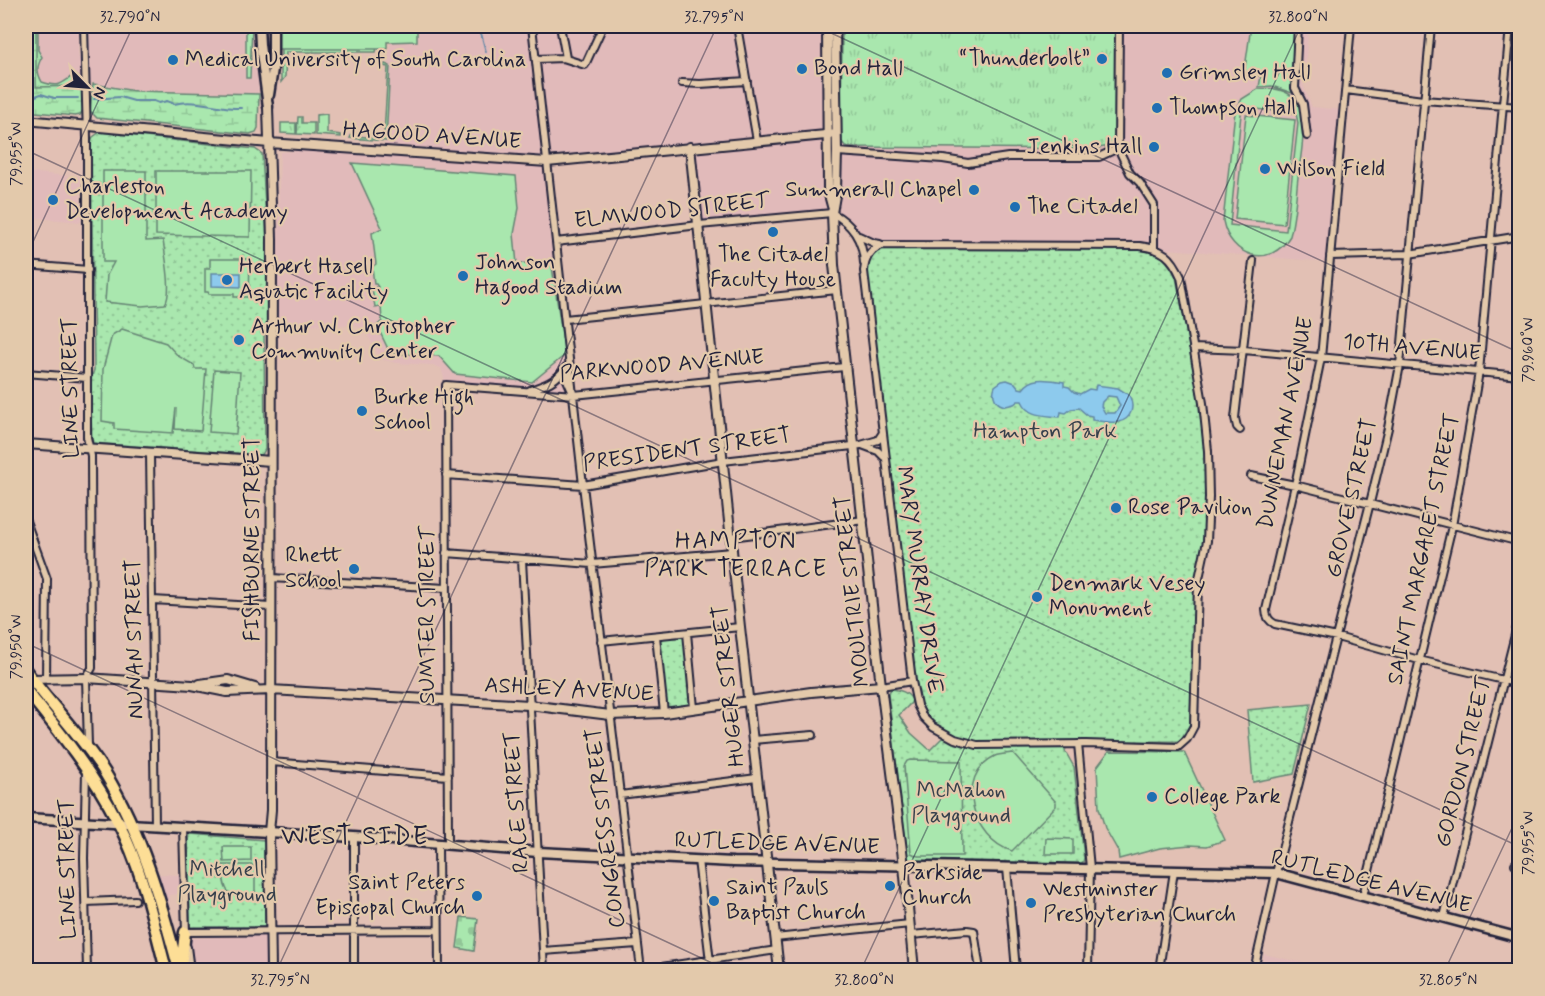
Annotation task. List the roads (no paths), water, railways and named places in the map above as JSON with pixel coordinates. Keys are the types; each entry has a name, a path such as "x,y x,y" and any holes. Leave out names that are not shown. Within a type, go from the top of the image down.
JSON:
{"highway":[{"path":"27,676 71,726 104,772 131,824 154,881 180,970"},
{"path":"26,690 86,768 119,823 140,874 166,970"},
{"path":"180,970 185,932"}],"main road":[{"name":"FISHBURNE STREET","path":"260,26 260,45 268,107"},
{"name":"FISHBURNE STREET","path":"268,107 273,69 273,26"},
{"name":"RUTLEDGE AVENUE","path":"26,818 354,837 627,857 766,863 1276,873 1520,938"}],"street":[{"name":"LINE STREET","path":"84,26 87,124 87,440 91,456 92,668 86,678 88,749"},
{"name":"CONGRESS STREET","path":"532,26 592,564 641,970"},
{"path":"560,26 566,58"},
{"path":"536,59 566,58 585,65 603,26"},
{"path":"737,26 758,141"},
{"name":"MOULTRIE STREET","path":"827,26 828,191 833,210"},
{"name":"MOULTRIE STREET","path":"835,26 837,152 833,210 837,290 844,367 858,446 881,686 904,866 914,970"},
{"path":"833,210 847,222 856,234 873,243 1154,248 1154,205 1130,172 1118,148 1119,26"},
{"path":"1298,26 1295,88 1303,104 1307,136"},
{"name":"DUNNEMAN AVENUE","path":"1337,637 1273,623 1268,618 1266,610 1321,358 1351,26"},
{"name":"GROVE STREET","path":"1254,970 1276,873 1370,503 1400,365 1431,26"},
{"name":"SAINT MARGARET STREET","path":"1363,896 1452,526 1479,372 1510,26"},
{"path":"682,83 747,81"},
{"path":"1346,90 1423,100 1520,107"},
{"name":"FISHBURNE STREET","path":"268,107 272,239 269,832 271,970"},
{"name":"HAGOOD AVENUE","path":"26,120 269,143 547,162 836,134"},
{"name":"HUGER STREET","path":"690,147 752,740 779,970"},
{"path":"837,152 943,159 968,163 1008,158 1099,157 1118,148"},
{"name":"ELMWOOD STREET","path":"556,242 833,210"},
{"name":"MARY MURRAY DRIVE","path":"856,234 863,247 884,457 917,705 923,717 933,727 955,739 977,745 1078,744 1178,747 1188,740 1194,726 1198,583 1207,541 1208,451 1203,403 1181,277 1176,264 1154,248"},
{"path":"1330,256 1409,255 1520,236"},
{"path":"864,264 870,251 883,244"},
{"path":"1240,430 1235,418 1253,261"},
{"path":"26,265 88,270"},
{"path":"565,319 837,290"},
{"name":"10TH AVENUE","path":"1193,348 1244,350 1520,376"},
{"name":"CONGRESS STREET","path":"569,353 566,367 567,380 574,395"},
{"path":"525,392 551,383 566,367"},
{"name":"PARKWOOD AVENUE","path":"446,385 574,395 844,367"},
{"path":"26,373 87,378"},
{"name":"SUMTER STREET","path":"446,385 448,844"},
{"name":"PRESIDENT STREET","path":"446,475 583,485 723,461 858,446 878,440 883,434"},
{"path":"26,444 271,461"},
{"path":"858,446 878,451 884,457"},
{"name":"NUNAN STREET","path":"150,453 155,825"},
{"path":"1251,476 1370,503 1520,542"},
{"path":"731,537 864,520"},
{"path":"26,521 47,579 46,679"},
{"path":"446,553 592,564 732,552"},
{"name":"RACE STREET","path":"522,560 544,970"},
{"path":"271,578 446,588"},
{"path":"153,600 270,607"},
{"name":"GORDON STREET","path":"1444,917 1520,615"},
{"path":"601,641 740,627"},
{"path":"687,633 694,708"},
{"path":"656,636 664,713"},
{"path":"1337,637 1419,660 1520,684"},
{"name":"ASHLEY AVENUE","path":"27,676 46,679 86,678 192,685 228,680 259,689 447,702 529,705 610,715 664,713 912,681"},
{"path":"752,740 813,735"},
{"path":"1078,744 1090,868 1088,970"},
{"path":"271,762 447,776"},
{"name":"LINE STREET","path":"86,768 87,970"},
{"path":"620,795 757,778"},
{"path":"183,827 185,932 190,970"},
{"path":"354,837 354,970"},
{"path":"438,844 439,970"},
{"path":"698,860 711,970"},
{"path":"1007,868 1016,970"},
{"path":"1159,970 1174,871"},
{"path":"86,902 135,900"},
{"path":"775,938 910,924"},
{"path":"185,932 438,930"},
{"path":"911,935 974,931 980,970"},
{"path":"543,951 638,944"},
{"path":"641,970 777,950"}],"water":[{"path":"212,273 241,273 241,287 212,286"},
{"path":"1036,380 1064,382 1064,386 1080,394 1089,389 1095,390 1096,385 1118,388 1129,395 1132,408 1123,421 1115,422 1092,420 1092,416 1079,408 1071,409 1066,413 1061,412 1060,417 1033,413 1022,401 1006,406 997,402 994,390 995,386 1002,381 1015,383 1023,389","holes":["1108,396 1116,397 1120,406 1115,413 1105,413 1101,406 1102,402"]}],"waterway":[{"path":"479,26 486,52"},
{"path":"26,95 30,98 41,94 54,98 78,98"},
{"path":"94,99 120,97 134,101 159,103 167,101 174,104 190,102 241,108"}],"place":[{"name":"“Thunderbolt”","path":"1102,59"},
{"name":"Medical University of South Carolina","path":"173,60"},
{"name":"Bond Hall","path":"802,69"},
{"name":"Grimsley Hall","path":"1167,73"},
{"name":"Thompson Hall","path":"1157,108"},
{"name":"Jenkins Hall","path":"1154,147"},
{"name":"Wilson Field","path":"1265,169"},
{"name":"Summerall Chapel","path":"974,190"},
{"name":"Charleston Development Academy","path":"53,200"},
{"name":"The Citadel","path":"1015,207"},
{"name":"The Citadel Faculty House","path":"773,232"},
{"name":"Johnson Hagood Stadium","path":"463,276"},
{"name":"Herbert Hasell Aquatic Facility","path":"227,280"},
{"name":"Arthur W. Christopher Community Center","path":"239,340"},
{"name":"Burke High School","path":"362,411"},
{"name":"Rose Pavilion","path":"1116,508"},
{"name":"Rhett School","path":"354,569"},
{"name":"Denmark Vesey Monument","path":"1037,597"},
{"name":"College Park","path":"1152,797"},
{"name":"Parkside Church","path":"890,886"},
{"name":"Saint Peters Episcopal Church","path":"477,896"},
{"name":"Saint Pauls Baptist Church","path":"714,901"},
{"name":"Westminster Presbyterian Church","path":"1031,903"}],"district":[{"name":"HAMPTON PARK TERRACE","path":"736,555"},
{"name":"WEST SIDE","path":"355,837"}],"park label":[{"name":"Hampton Park","path":"1045,432"},
{"name":"McMahon Playground","path":"961,804"},
{"name":"Mitchell Playground","path":"227,882"}]}
